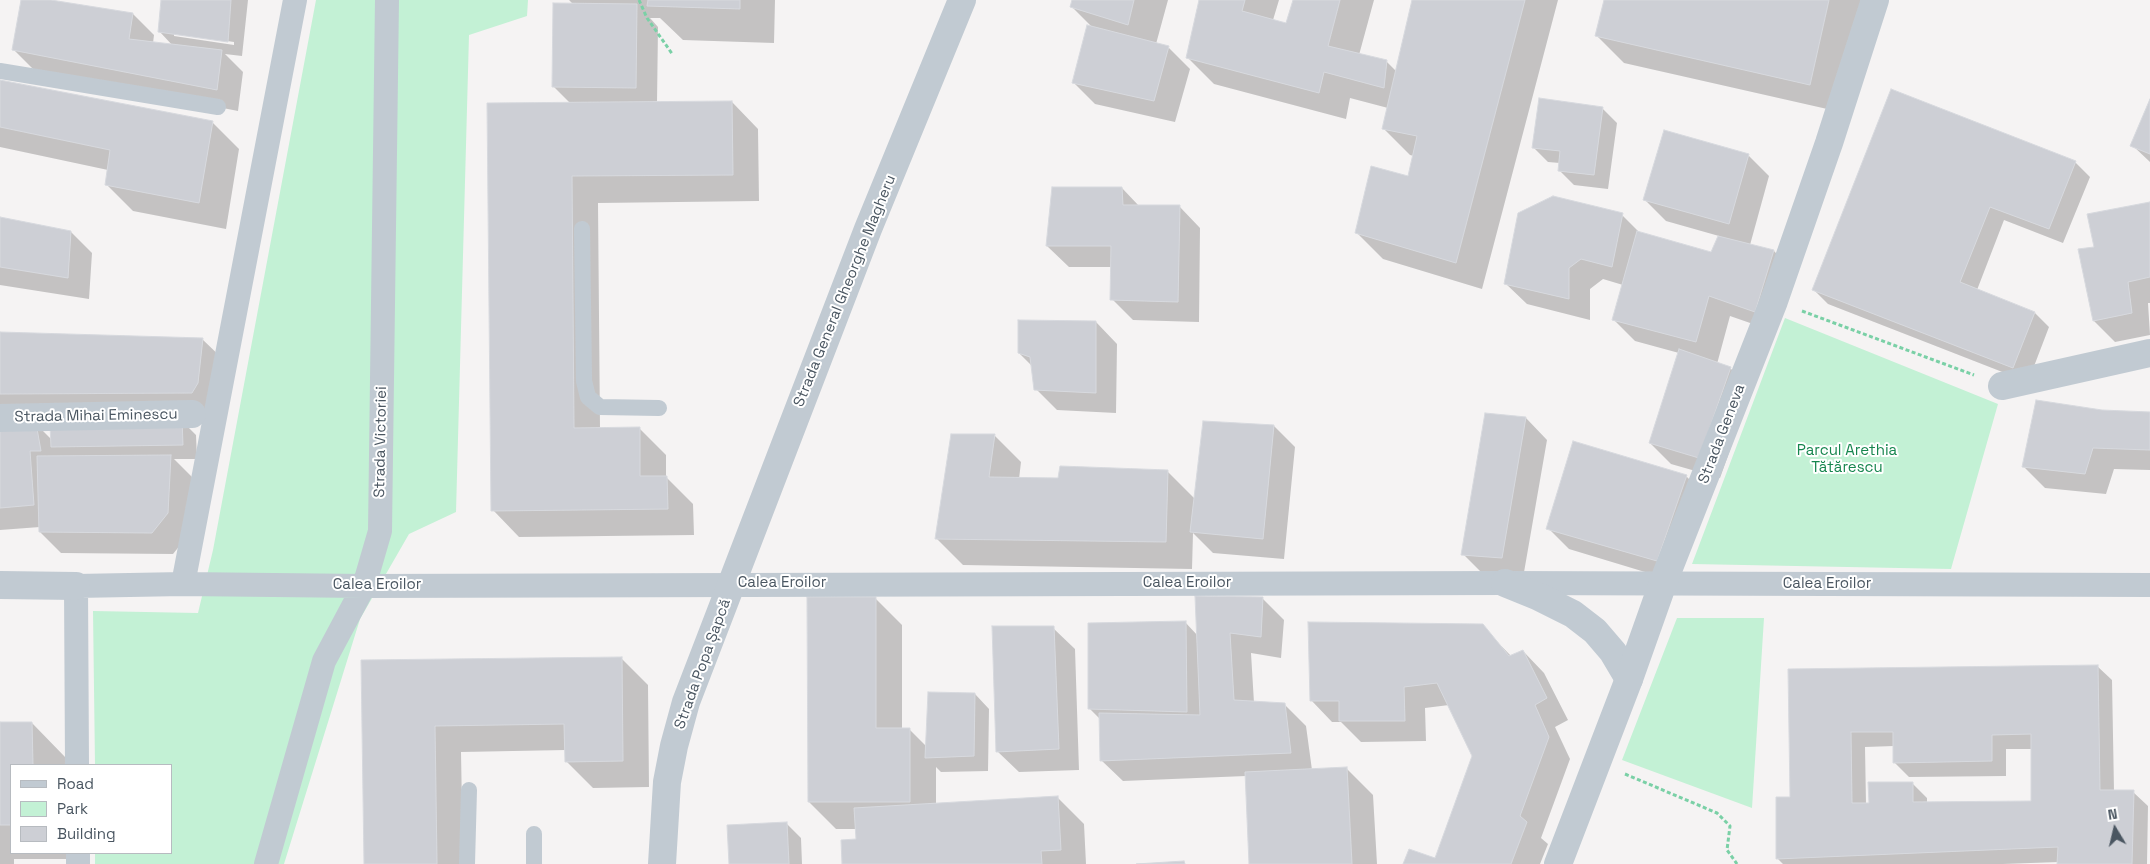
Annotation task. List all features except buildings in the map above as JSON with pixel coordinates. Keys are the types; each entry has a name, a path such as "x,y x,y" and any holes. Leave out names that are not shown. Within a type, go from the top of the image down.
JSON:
{"street":[{"path":"183,584 295,0"},
{"name":"Strada Victoriei","path":"266,864 324,661 364,586 380,531 387,0"},
{"name":"Strada General Gheorghe Magheru","path":"733,583 864,238 962,0"},
{"name":"Strada Geneva","path":"1558,864 1663,583 1774,301 1830,142 1874,0"},
{"path":"2002,386 2150,353"},
{"name":"Strada Mihai Eminescu","path":"0,418 192,414"},
{"name":"Calea Eroilor","path":"0,586 733,583 2150,585"},
{"name":"Strada Popa Șapcă","path":"662,864 663,819 667,782 674,746 686,702 733,583"},
{"name":"Calea Eroilor","path":"1505,583 1546,600 1573,614 1588,625 1613,652 1629,678"},
{"path":"76,586 77,764"}],"lane":[{"path":"0,71 218,108"},
{"path":"582,229 584,381 588,397 600,407 659,408"},
{"path":"467,864 469,790"},
{"path":"534,834 534,864"}],"path":[{"path":"639,0 647,18 673,55"},
{"path":"1774,301 2002,386"},
{"path":"1620,771 1716,813 1730,826 1727,850 1736,864"}],"green space":[{"path":"316,0 528,0 527,16 469,35 456,512 409,534 360,619 284,864 95,864 95,854 172,854 172,764 95,764 93,611 198,613 213,550"},
{"name":"Parcul Arethia Tătărescu","path":"1785,318 1998,404 1951,569 1692,564"},
{"path":"1677,618 1764,618 1752,808 1622,760"}]}
